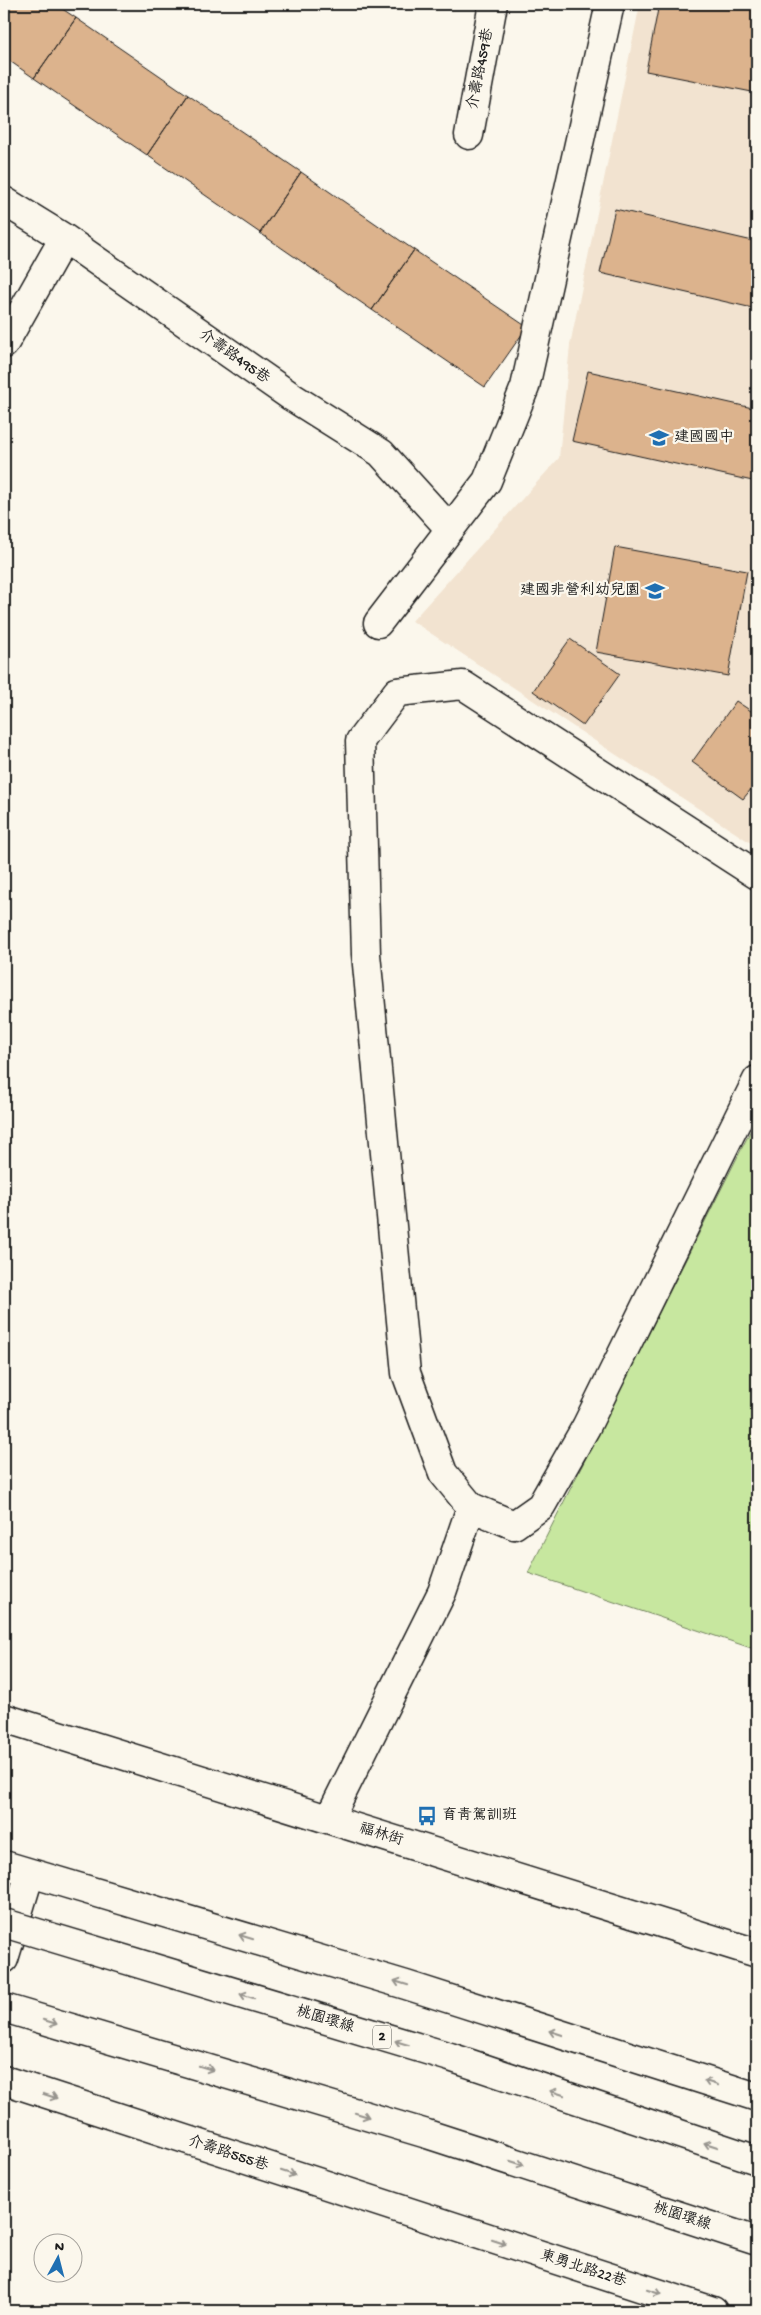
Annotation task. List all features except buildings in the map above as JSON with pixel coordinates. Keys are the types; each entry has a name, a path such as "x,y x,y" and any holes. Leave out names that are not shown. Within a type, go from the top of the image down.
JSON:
{"main road":[{"name":"介壽路459巷","path":"468,135 494,4"},
{"path":"378,623 487,481 525,387 610,4"},
{"name":"介壽路495巷","path":"4,202 64,238 292,397 382,453 450,529"},
{"path":"4,344 64,238"},
{"path":"757,875 463,684 397,692 360,741 366,954 406,1373 443,1473 471,1508 514,1525 541,1506 586,1427 757,1080"},
{"path":"329,1819 442,1592 471,1508"},
{"name":"福林街","path":"4,1718 757,1953"},
{"path":"4,1865 406,1985 757,2098"},
{"path":"4,1958 30,1873"},
{"name":"桃園環線","path":"4,1924 450,2057 757,2160"},
{"name":"桃園環線","path":"4,2008 427,2134 757,2241"},
{"name":"介壽路555巷","path":"4,2080 453,2227"},
{"name":"東勇北路22巷","path":"453,2227 713,2311"}],"shaded area":[{"name":"建國國中","path":"640,4 757,4 757,847 412,621 559,458 570,345"}],"green space":[{"path":"757,1118 757,1650 528,1573"}],"place":[{"name":"建國國中","path":"659,438"},
{"name":"建國非營利幼兒園","path":"655,591"},
{"name":"育青駕訓班","path":"427,1816"}]}
